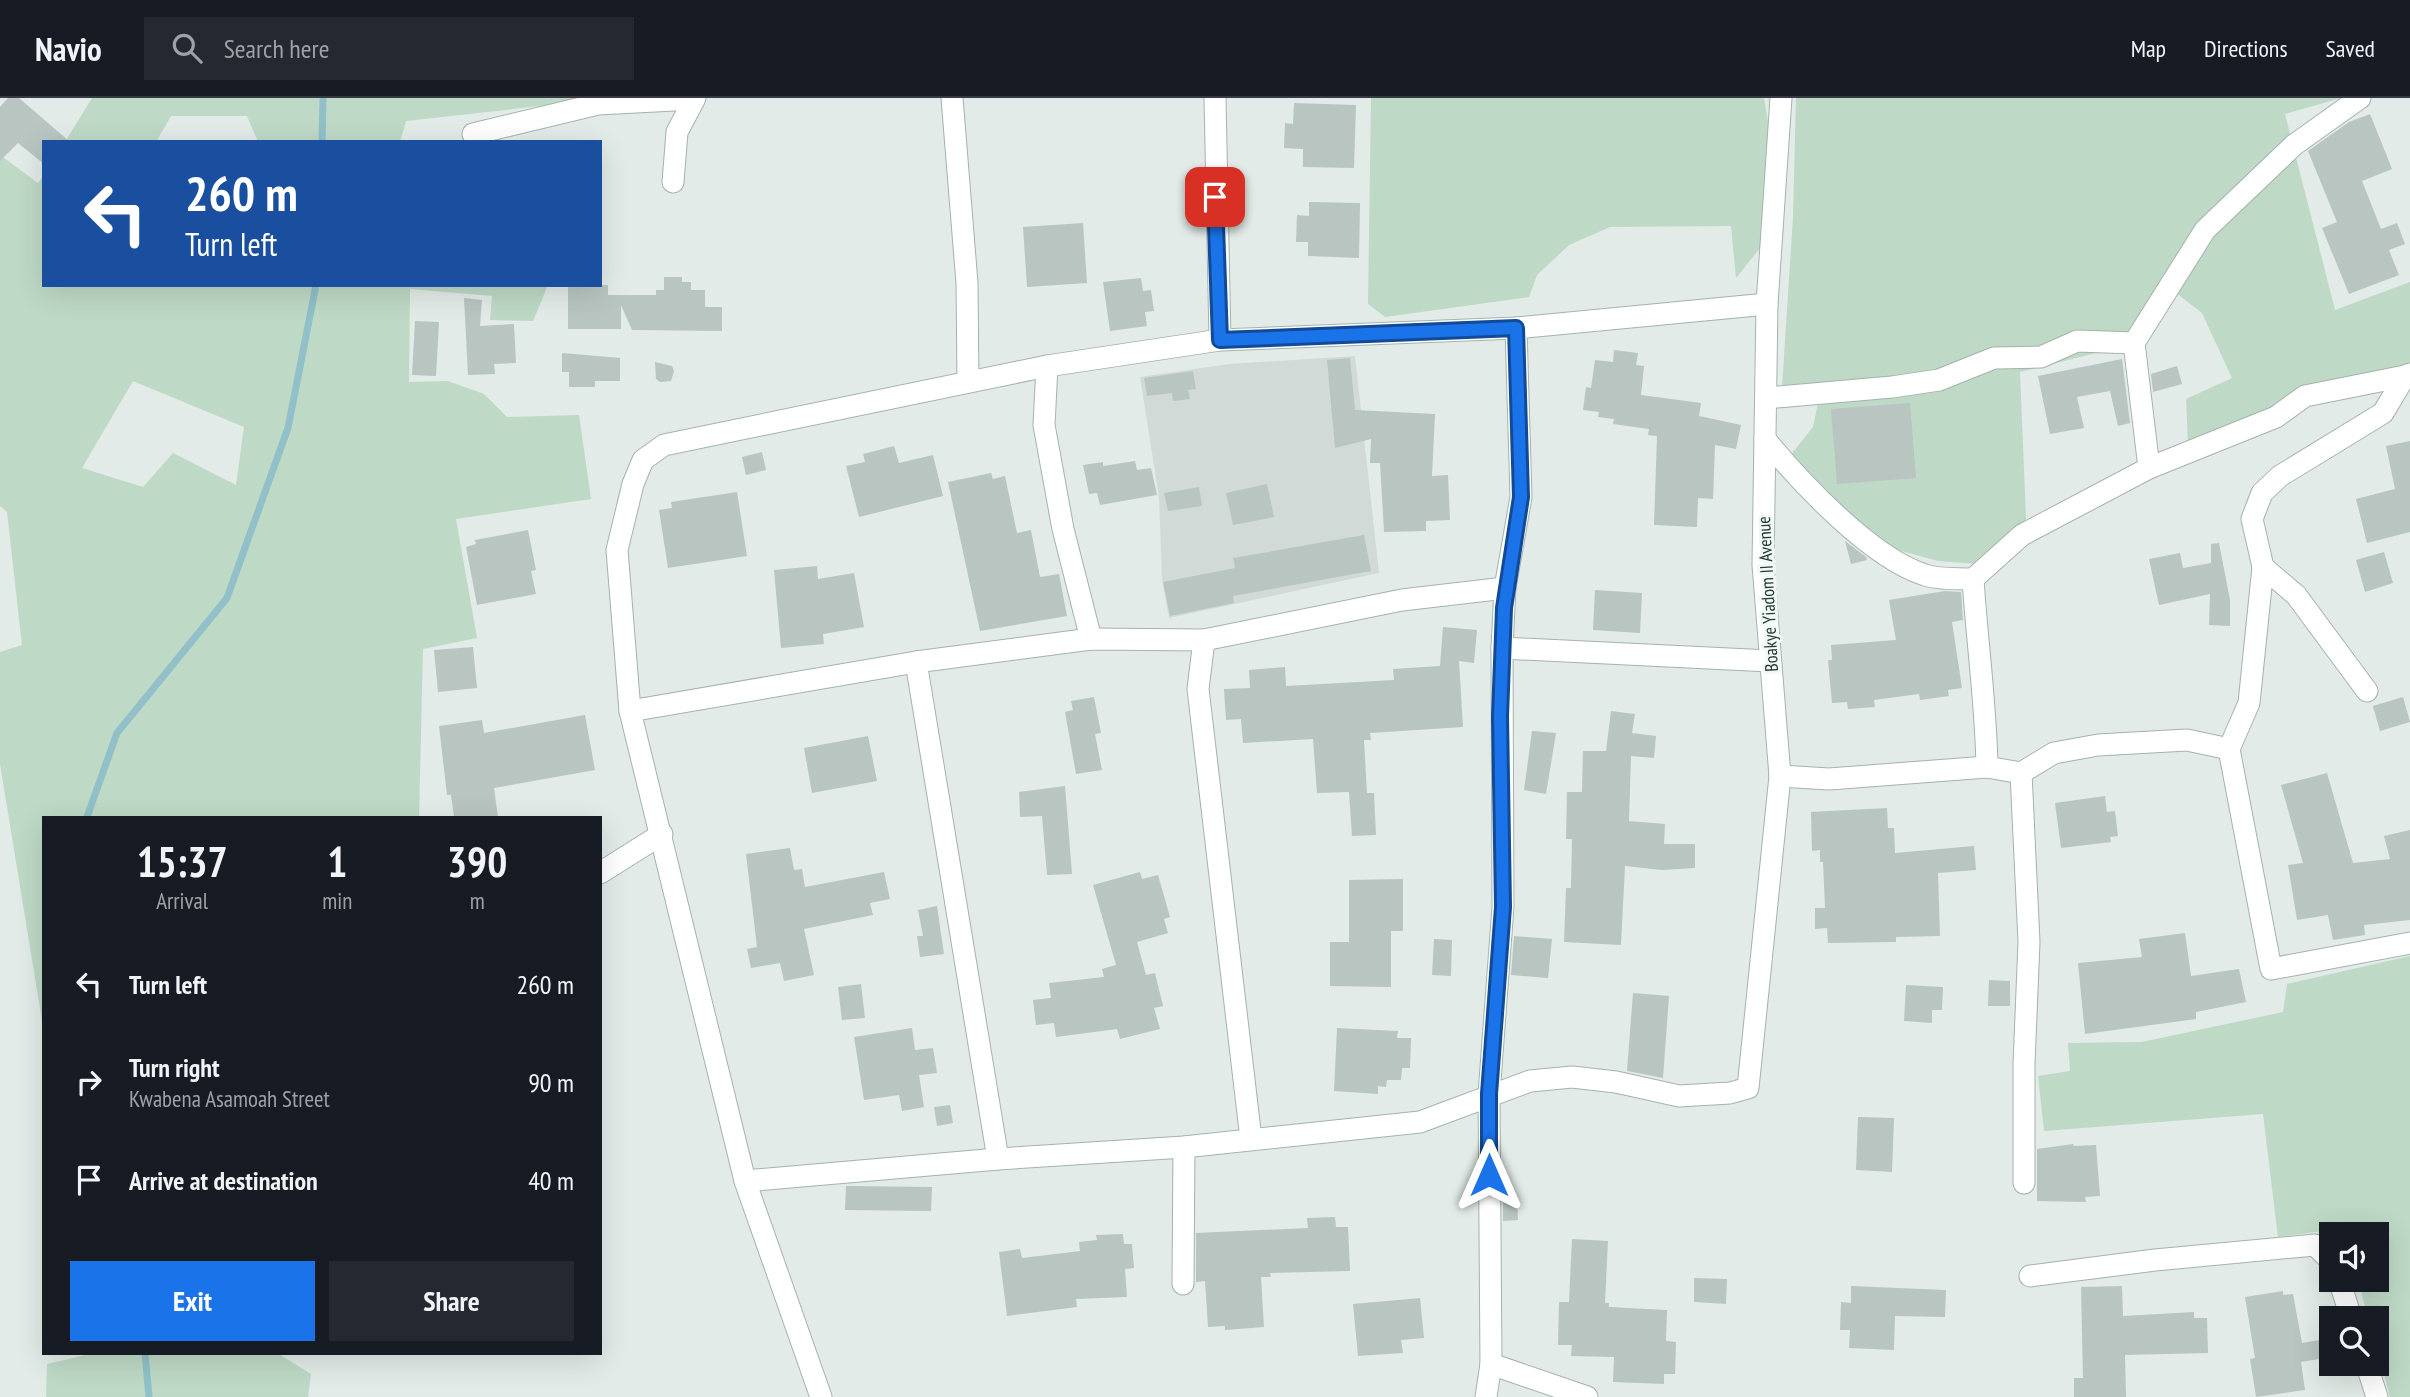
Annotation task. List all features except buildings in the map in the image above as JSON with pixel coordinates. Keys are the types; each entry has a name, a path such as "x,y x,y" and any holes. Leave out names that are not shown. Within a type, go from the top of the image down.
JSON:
{"street":[{"path":"473,134 598,104 694,98"},
{"path":"673,182 677,132 694,98"},
{"path":"953,98 967,284 968,382"},
{"path":"1215,98 1220,340"},
{"name":"Boakye Yiadom II Avenue","path":"1489,1094 1530,1081 1572,1077 1616,1082 1679,1096 1730,1093 1748,1088 1780,776 1763,565 1768,304 1781,98"},
{"path":"2149,468 2134,342 2205,230 2294,145 2360,98"},
{"path":"821,1397 745,1181 631,711 617,550 633,484 643,460 664,445 1047,366 1220,340 1516,328 1768,304"},
{"path":"1486,1397 1491,1364 1489,1094 1503,907 1502,648 1505,588 1521,497 1516,328"},
{"path":"1766,398 1892,387 1938,380 1994,358 2041,357 2077,341 2134,342"},
{"path":"1047,366 1044,425 1063,529 1091,639"},
{"path":"1765,439 1796,476 1876,548 1925,575 1973,579 2022,535 2149,468 2276,417 2305,396 2408,375"},
{"path":"2408,375 2382,413 2280,476 2263,493 2252,519 2263,567 2249,703 2229,749 2271,969 2410,943"},
{"path":"2263,567 2296,594 2367,691"},
{"path":"1973,579 1978,651 1986,698 1987,767"},
{"path":"631,711 916,662 1091,639 1204,640 1402,600 1505,588"},
{"path":"1204,640 1198,689 1251,1139"},
{"path":"1502,648 1770,662"},
{"path":"916,662 998,1159"},
{"path":"1780,776 1829,779 1987,767 2021,773 2054,753 2098,745 2187,740 2229,749"},
{"path":"2021,773 2029,942 2024,1064 2024,1183"},
{"path":"602,872 662,834"},
{"path":"745,1181 998,1159 1184,1147 1420,1122 1489,1094"},
{"path":"1182,1283 1184,1147"},
{"path":"2031,1276 2155,1260 2315,1245 2319,1249"},
{"path":"1491,1364 1587,1397"},
{"path":"2370,1376 2377,1397"}],"shaded area":[{"path":"1355,356 1379,573 1169,618 1162,580 1159,497 1140,377 1229,364"}],"green space":[{"path":"92,98 612,98 406,121 401,140 257,140 247,116 171,116 157,140 66,140"},
{"path":"1371,98 1764,98 1770,134 1760,248 1736,278 1731,226 1610,227 1569,245 1537,275 1529,297 1385,317 1368,304"},
{"path":"1796,98 2341,98 2285,114 2335,310 2410,282 2410,364 2275,406 2188,444 2186,399 2232,378 2202,313 2167,286 2124,346 2020,372 2027,543 1978,564 1938,561 1887,547 1820,490 1789,457 1813,427 1818,403 1782,388 1793,217"},
{"path":"0,155 38,183 42,178 42,287 547,287 533,321 490,320 492,296 410,289 409,382 448,381 484,394 507,417 579,415 591,499 456,519 477,638 423,649 419,816 42,816 42,1021 0,764 0,652 22,645 7,512 0,506","holes":["133,381 244,427 236,485 173,453 143,487 82,468"]},
{"path":"2410,956 2410,1397 2390,1397 2385,1376 2389,1376 2389,1306 2365,1306 2361,1292 2389,1292 2389,1222 2319,1222 2319,1231 2278,1237 2263,1114 2044,1131 2038,1076 2070,1071 2068,1043 2142,1042 2283,1012 2287,984"},
{"path":"85,1355 280,1355 311,1374 308,1397 46,1397 47,1364"}],"waterway":[{"path":"322,140 323,98"},
{"path":"87,816 117,733 227,598 288,428 316,287"},
{"path":"145,1355 149,1397"}],"route":[{"path":"1215,197 1220,340 1516,328 1521,497 1504,608 1500,716 1503,907 1489,1094 1489,1175"}]}
